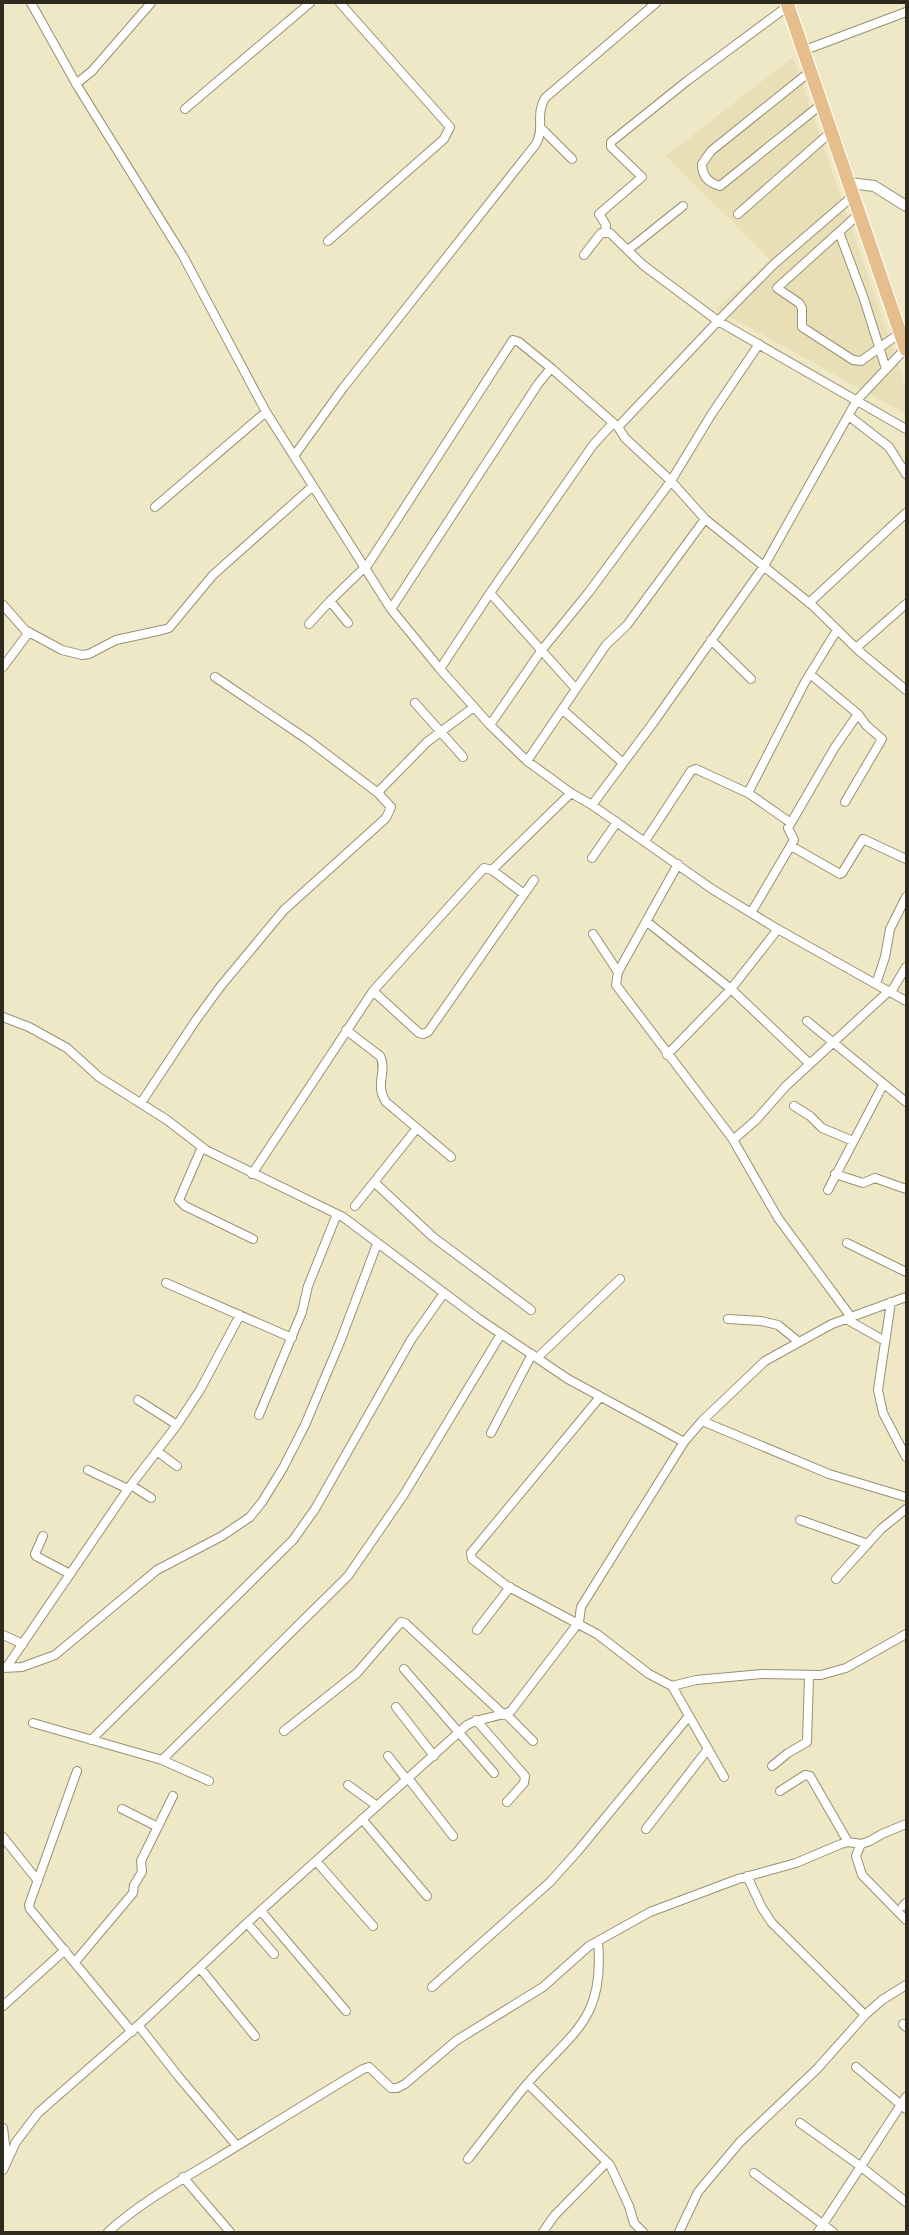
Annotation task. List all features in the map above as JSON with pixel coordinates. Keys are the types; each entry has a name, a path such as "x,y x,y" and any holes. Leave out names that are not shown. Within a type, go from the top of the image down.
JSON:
{"main road":[{"path":"788,4 812,70 904,343"}],"street":[{"path":"31,3 76,84 183,256 266,412 364,569 391,608 440,669 490,725 527,761 571,793 592,805 751,913 906,1001"},
{"path":"76,84 92,71 151,3"},
{"path":"185,109 310,3"},
{"path":"328,241 444,139 450,127 340,3"},
{"path":"294,456 343,388 536,144 541,135 539,114 545,98 656,3"},
{"path":"605,232 606,225 599,214 642,177 611,147 611,142 687,81 788,4"},
{"path":"805,50 906,12"},
{"path":"812,70 711,152 702,164 705,175 712,184 720,186 823,103"},
{"path":"541,128 572,159"},
{"path":"738,214 832,131"},
{"path":"850,183 874,186 906,206"},
{"path":"440,669 490,593 593,445 615,425 773,265 854,196"},
{"path":"628,250 684,206"},
{"path":"860,213 777,288 799,303 802,308 802,326 853,360 861,361 880,349 904,343"},
{"path":"839,232 864,299 886,369"},
{"path":"584,255 601,233 610,233 643,265 718,321 906,429"},
{"path":"309,624 330,601 364,569 514,340 519,342 551,368 615,425 625,438 671,481 705,519 809,603 856,648 906,690"},
{"path":"592,805 764,566 857,400 886,369 904,343"},
{"path":"490,725 541,652 598,580 671,481 711,415 759,344"},
{"path":"391,608 534,390 551,368"},
{"path":"156,507 266,412"},
{"path":"848,416 889,447 906,474"},
{"path":"3,605 29,632 62,650 82,655 89,654 116,640 169,628 213,575 313,486"},
{"path":"809,603 906,513"},
{"path":"527,761 606,645 627,625 705,519"},
{"path":"490,593 541,652 576,689"},
{"path":"330,601 348,623"},
{"path":"856,648 906,604"},
{"path":"748,793 810,674 837,630"},
{"path":"3,668 29,632"},
{"path":"711,640 751,679"},
{"path":"810,674 858,714 866,725 882,739 845,802"},
{"path":"142,1103 196,1020 220,987 284,910 386,818 390,807 378,793 308,740 215,677"},
{"path":"415,703 463,757"},
{"path":"378,793 427,742 474,707"},
{"path":"563,710 623,763"},
{"path":"751,913 794,840 788,831 791,823 834,747 858,714"},
{"path":"645,841 691,772 696,769 748,793 791,823"},
{"path":"492,870 571,793"},
{"path":"592,858 617,822"},
{"path":"791,846 840,874 863,839 906,859"},
{"path":"678,864 618,972 616,977 616,985 667,1054 734,1140 778,1218 848,1318 884,1341"},
{"path":"252,1174 373,991 484,868 492,870 524,894"},
{"path":"373,991 419,1033 424,1034 428,1032 534,880"},
{"path":"876,984 885,957 890,929 906,897"},
{"path":"646,921 731,989 810,1064"},
{"path":"667,1054 731,989 778,929"},
{"path":"594,934 618,972"},
{"path":"734,1140 756,1120 763,1110 810,1064 890,991 906,967"},
{"path":"3,1017 29,1027 67,1048 99,1077 142,1103 202,1147 252,1174 337,1214 501,1334 568,1379 684,1442"},
{"path":"808,1021 883,1085 906,1102"},
{"path":"346,1030 382,1059 380,1080 382,1096 386,1102 451,1157"},
{"path":"828,1190 835,1174 883,1085"},
{"path":"794,1106 810,1116 822,1128 853,1141"},
{"path":"355,1206 417,1128"},
{"path":"202,1147 179,1200 185,1206 253,1239"},
{"path":"835,1174 863,1183 875,1178 906,1189"},
{"path":"374,1182 433,1237 531,1310"},
{"path":"259,1415 292,1338 302,1312 308,1286 337,1214"},
{"path":"846,1243 888,1261 906,1272"},
{"path":"5,1668 22,1667 55,1655 157,1570 222,1536 250,1517 262,1502 283,1468 305,1425 340,1342 378,1244"},
{"path":"491,1433 534,1356 620,1279"},
{"path":"166,1283 292,1338"},
{"path":"91,1740 293,1540 315,1510 408,1346 444,1293"},
{"path":"3,2170 16,2142 38,2113 139,2026 248,1923 362,1819 458,1733 476,1720 505,1714 511,1711 579,1622 581,1607 684,1442 702,1420 765,1361 832,1324 906,1297"},
{"path":"891,1302 884,1341 878,1390 883,1413 906,1457"},
{"path":"5,1668 130,1487 177,1425 200,1390 240,1315"},
{"path":"728,1319 761,1321 778,1325 799,1342"},
{"path":"162,1760 348,1576 403,1496 501,1334"},
{"path":"600,1397 471,1553 472,1559 510,1587 579,1622 648,1674 672,1686 724,1777"},
{"path":"138,1400 177,1425"},
{"path":"702,1420 829,1474 906,1497"},
{"path":"158,1452 177,1466"},
{"path":"88,1470 130,1487 151,1498"},
{"path":"836,1579 881,1529 906,1509"},
{"path":"800,1520 868,1544"},
{"path":"43,1536 35,1554 36,1556 70,1574"},
{"path":"477,1630 510,1587"},
{"path":"284,1731 357,1673 401,1622 405,1623 533,1741"},
{"path":"3,1635 22,1644"},
{"path":"672,1686 696,1680 762,1674 809,1676 821,1675 846,1668 904,1639"},
{"path":"404,1669 494,1773"},
{"path":"772,1766 788,1753 807,1742 809,1676"},
{"path":"396,1707 434,1756"},
{"path":"432,1986 550,1882 577,1852 609,1811 689,1716"},
{"path":"476,1720 525,1776 524,1783 507,1802"},
{"path":"33,1724 162,1760 209,1781"},
{"path":"646,1829 708,1749"},
{"path":"388,1756 453,1836"},
{"path":"77,1771 29,1905 30,1909 132,2032"},
{"path":"780,1791 805,1775 810,1776 848,1842"},
{"path":"348,1786 377,1806"},
{"path":"75,1962 133,1893 134,1885 142,1872 141,1861 173,1796"},
{"path":"122,1809 158,1826"},
{"path":"362,1819 427,1896"},
{"path":"108,2232 130,2213 183,2177 363,2069 369,2067 391,2088 398,2088 405,2084 457,2040 543,1987 585,1949 650,1912 747,1876 796,1863 848,1842 861,1844 906,1824"},
{"path":"3,1837 38,1881"},
{"path":"861,1844 856,1856 862,1875 906,1920"},
{"path":"316,1861 373,1926"},
{"path":"747,1876 762,1908 772,1923 798,1951 861,2011"},
{"path":"261,1911 346,2011"},
{"path":"248,1923 274,1954"},
{"path":"468,2159 528,2084 574,2035 587,2016 597,1994 600,1962 598,1941"},
{"path":"3,2006 65,1950"},
{"path":"200,1968 255,2036"},
{"path":"680,2232 698,2192 740,2142 817,2069 865,2015 882,2000 906,1984"},
{"path":"139,2026 236,2146"},
{"path":"856,2067 904,2107"},
{"path":"528,2084 607,2162 629,2206 634,2223 643,2232"},
{"path":"818,2232 824,2225 860,2166 904,2107 906,2097"},
{"path":"800,2123 860,2166 906,2202"},
{"path":"3,2128 7,2162"},
{"path":"543,2232 554,2216 607,2162"},
{"path":"754,2173 833,2232"},
{"path":"183,2177 230,2232"}],"shaded area":[{"path":"793,57 906,387 906,414 716,309 771,260 666,156"}]}
